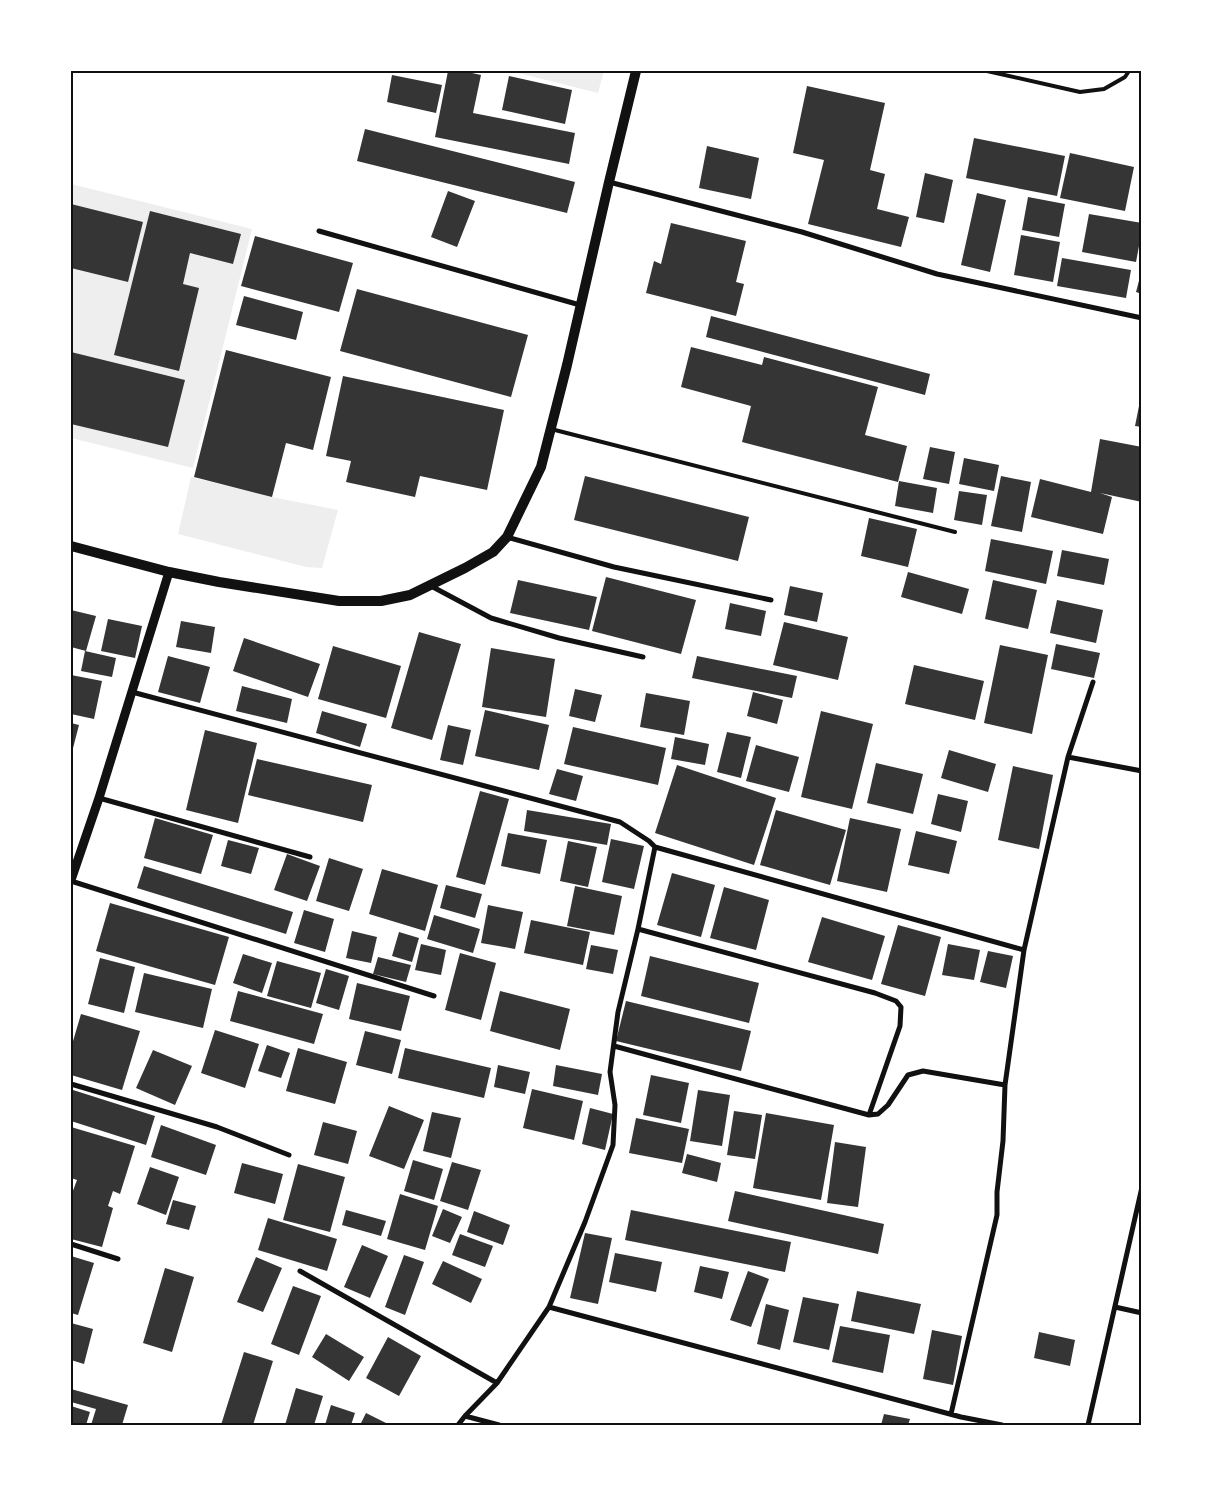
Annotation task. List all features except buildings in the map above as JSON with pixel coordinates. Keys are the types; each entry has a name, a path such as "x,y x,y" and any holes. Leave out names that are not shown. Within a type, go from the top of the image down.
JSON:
{"main road":[{"path":"71,546 170,572 219,582 339,601 382,601 410,594 466,568 492,552 507,537 541,467 636,71"}],"street":[{"path":"609,182 802,232 937,274 1142,318"},
{"path":"319,231 581,305"},
{"path":"507,537 614,567 771,600"},
{"path":"170,572 71,881 434,996"},
{"path":"430,585 491,618 559,638 642,657"},
{"path":"951,1414 998,1215 997,1192 1003,1141 1005,1086 1024,950 1068,757 1093,682"},
{"path":"132,692 620,822 655,847 1024,950"},
{"path":"1068,757 1142,771"},
{"path":"99,798 310,857"},
{"path":"458,1425 497,1383 549,1306 585,1222 612,1145 615,1105 610,1072 618,1012 655,847"},
{"path":"638,929 875,993 896,1001 901,1007 900,1026 869,1115"},
{"path":"614,1046 869,1115 878,1114 888,1105 908,1076 922,1070 1005,1086"},
{"path":"71,1084 217,1127 289,1155"},
{"path":"1088,1425 1142,1188"},
{"path":"71,1244 118,1259"},
{"path":"300,1271 497,1383"},
{"path":"549,1306 951,1414 1002,1425"},
{"path":"1115,1307 1142,1313"},
{"path":"465,1416 498,1425"}],"lane":[{"path":"987,71 1080,92 1104,90 1125,78 1129,71"},
{"path":"551,429 955,532"}],"shaded area":[{"path":"510,71 604,71 598,93"},
{"path":"71,184 252,229 193,468 71,438"},
{"path":"191,477 272,497 338,510 322,568 306,567 178,534"}]}
